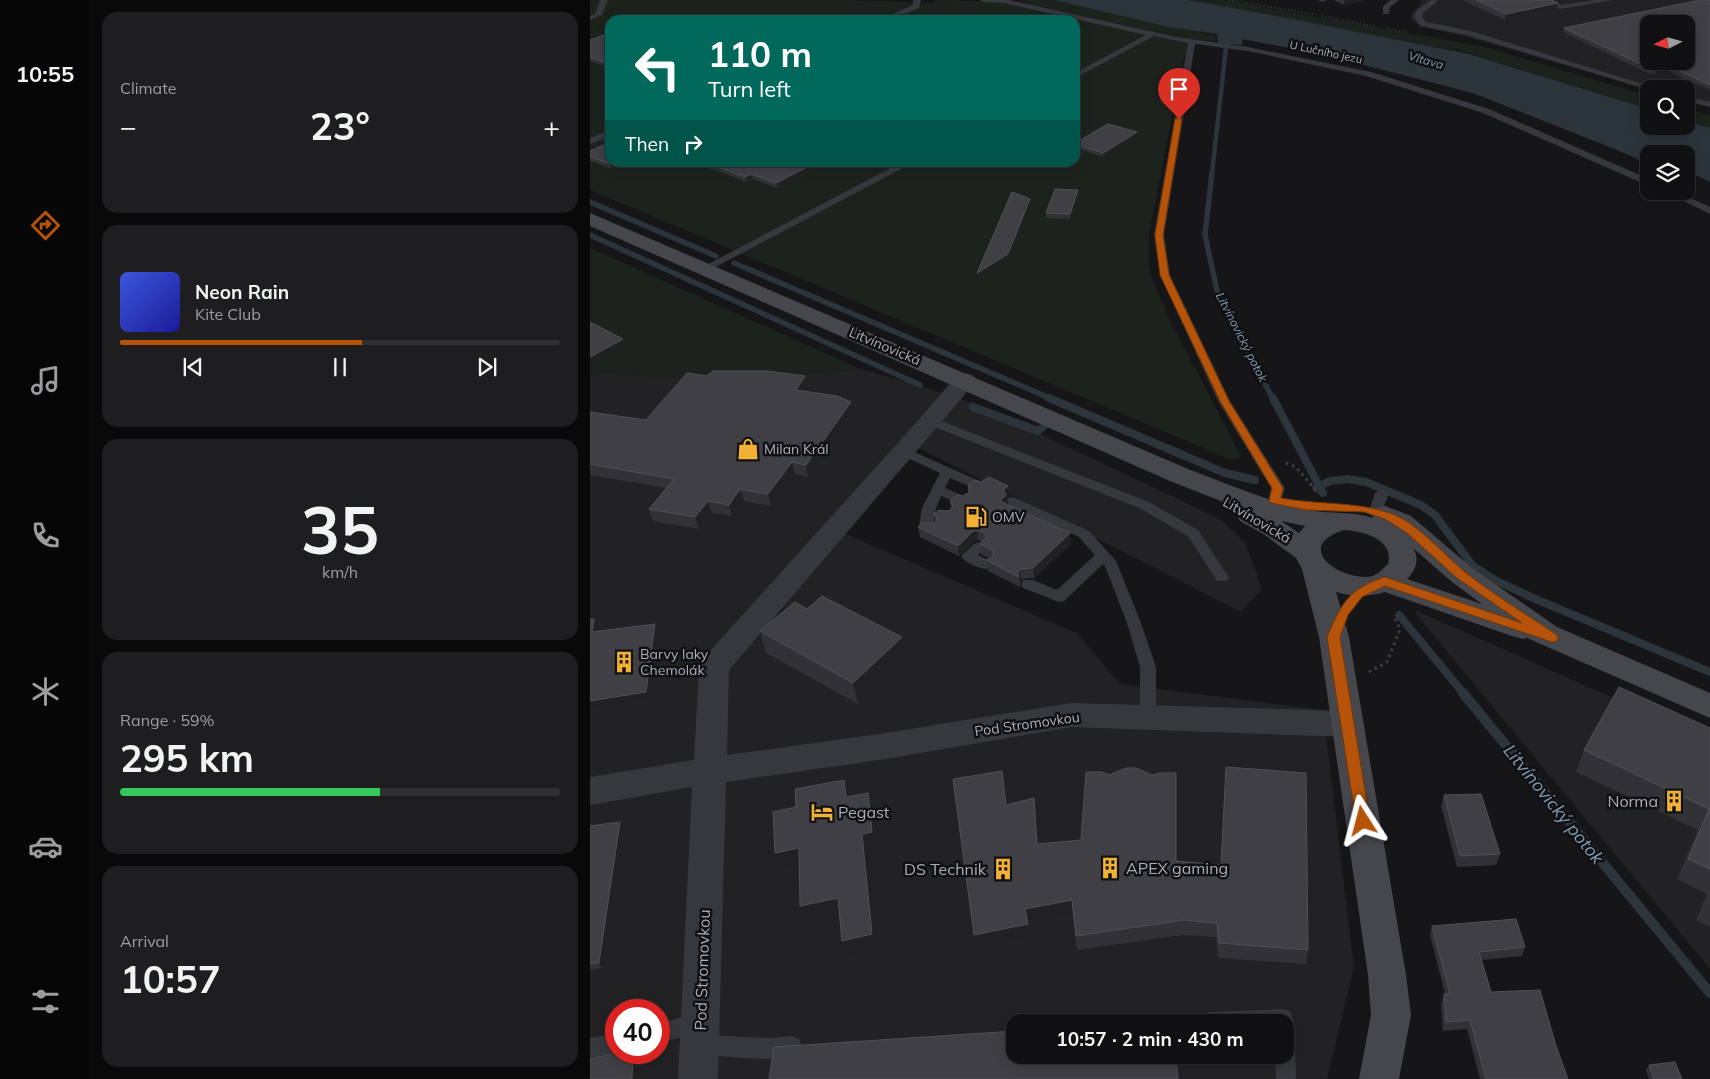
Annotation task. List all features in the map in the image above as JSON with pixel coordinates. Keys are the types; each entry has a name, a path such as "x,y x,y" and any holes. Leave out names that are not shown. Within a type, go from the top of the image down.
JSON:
{"main road":[{"name":"Litvínovická","path":"590,220 965,380 1179,475 1278,512 1311,519 1343,521"},
{"path":"1179,475 1275,501 1306,506 1354,508 1379,502 1462,575 1552,638"},
{"name":"Litvínovická","path":"1179,475 1275,529 1311,561"},
{"path":"1378,1079 1390,1015 1386,975 1334,637 1311,561 1308,543 1312,535 1320,528 1343,521 1375,526 1392,536 1428,570 1471,598 1552,638 1710,706"},
{"path":"1334,637 1349,603 1357,594 1378,584 1400,569 1403,561 1399,544"},
{"path":"1311,561 1336,582 1348,585 1378,584 1552,638"}],"street":[{"name":"Pod Stromovkou","path":"698,1079 714,667 903,451 931,422 965,380"},
{"name":"Pod Stromovkou","path":"590,791 709,771 886,746 1071,715 1348,724"}],"lane":[{"path":"590,18 598,15 604,0"},
{"path":"895,15 916,6 917,0"},
{"name":"U Lučního jezu","path":"983,0 1004,1 1067,15"},
{"path":"1386,12 1387,6 1395,0"},
{"path":"1435,0 1420,12 1418,17 1423,24 1468,33 1640,85"},
{"path":"1547,0 1560,7 1610,0"},
{"name":"U Lučního jezu","path":"1080,18 1153,34 1248,49 1368,74 1456,100 1516,123 1640,179"},
{"path":"1080,73 1153,34"},
{"path":"1192,41 1159,235 1164,275 1224,401 1278,488 1275,501"},
{"path":"1695,101 1710,105"},
{"path":"590,141 605,135"},
{"path":"704,270 900,167"},
{"path":"1687,200 1710,211"},
{"path":"931,422 1144,505 1193,533 1222,578"},
{"path":"903,451 981,487"},
{"path":"930,529 926,527 929,508 948,471"},
{"path":"938,490 964,501"},
{"path":"1013,517 1019,504 1084,534 1111,564 1134,623 1148,667 1148,719"},
{"path":"929,508 946,516"},
{"path":"973,547 968,556 987,565"},
{"path":"1028,584 1059,597 1103,555"},
{"path":"670,1033 700,1034 772,1048 811,1045"},
{"path":"590,1048 605,1045"},
{"path":"1285,1064 1286,1079"}],"path":[{"path":"1342,687 1387,662 1400,629 1394,616"}],"shaded area":[{"path":"590,0 843,0 933,3 937,0 952,0 1018,4 1070,15 605,15 605,167 1080,167 1080,17 1192,41 1183,59 1183,71 1149,234 1149,266 1151,276 1169,319 1241,456 1232,460 590,190"},
{"path":"1019,0 1054,0 1213,35 1217,39 1216,41 1189,39 1034,6"},
{"path":"1188,0 1223,0 1485,47 1640,93 1640,106 1469,53"},
{"path":"1421,0 1710,0 1710,107 1695,103 1695,80 1640,80 1640,86 1467,37 1421,26 1411,20 1412,13 1421,3"},
{"path":"1695,111 1710,116 1710,128 1695,123"},
{"path":"590,248 861,369 753,378 638,376 594,371 590,373"},
{"path":"861,369 984,407 1220,519 1245,542 1262,589 1241,612 901,439 827,526 1077,633 1120,684 1323,710 1354,967 1327,1079 590,1079 590,373 594,371 638,376 753,378"},
{"path":"1417,611 1710,741 1710,969 1415,613"}],"water":[{"name":"Vltava","path":"1054,0 1188,0 1469,54 1640,106 1640,135 1695,135 1695,124 1710,128 1710,182 1695,175 1695,145 1640,145 1640,160 1473,93 1321,54 1242,39 1242,45 1218,43 1217,34 1169,27"}],"building":[{"path":"1476,0 1551,0 1558,3 1506,14"},
{"path":"1700,0 1710,0 1710,85 1678,70 1695,70 1695,15 1640,15 1640,64 1564,28"},
{"path":"605,35 605,62 590,57 590,40"},
{"path":"1108,124 1137,132 1103,153 1080,146 1080,140"},
{"path":"605,144 605,162 590,157 590,151"},
{"path":"719,167 807,167 776,183 751,174 745,177"},
{"path":"1055,189 1078,190 1070,214 1046,213"},
{"path":"1012,192 1030,199 1008,254 977,273"},
{"path":"590,322 623,339 590,357"},
{"name":"Milan Král","path":"713,371 767,371 805,376 796,390 837,396 851,402 806,465 792,462 768,494 740,489 729,505 708,501 695,517 649,509 674,479 590,464 590,412 646,420 687,373 707,376"},
{"path":"989,477 1008,486 1003,490 1006,495 1000,501 1070,533 1033,568 1020,569 1019,577 986,560 992,558 994,553 980,544 987,537 983,532 977,530 972,532 958,546 918,527 922,523 935,523 937,518 934,514 939,510 951,510 953,505 950,501 957,495 963,496 970,492 968,486 974,480 981,482"},
{"path":"822,596 902,637 853,683 760,631 795,602 807,609"},
{"name":"Barvy laky Chemolák","path":"590,619 594,619 592,632 655,624 646,692 590,701"},
{"name":"Norma","path":"1619,687 1710,728 1710,869 1688,859 1709,809 1584,750"},
{"path":"1226,767 1306,773 1308,950 1219,943 1217,923 1183,920 1076,936 1072,900 1025,909 1028,924 974,935 953,779 1002,771 1006,805 1034,798 1037,844 1081,840 1086,772 1102,772 1109,775 1126,768 1136,768 1152,775 1176,773 1176,861 1221,865"},
{"path":"844,780 846,797 868,793 872,832 862,834 872,934 842,941 838,898 800,906 799,848 775,853 773,812 796,807 795,789"},
{"path":"1481,794 1500,854 1460,856 1444,795"},
{"path":"620,822 599,963 590,964 590,826"},
{"path":"1516,919 1525,947 1479,952 1491,992 1540,990 1556,1046 1568,1079 1486,1079 1470,1020 1446,1022 1444,994 1450,994 1432,926"},
{"path":"1006,1032 1006,1064 1177,1064 1178,1079 769,1079 774,1047"},
{"path":"605,1055 605,1064 633,1064 632,1079 590,1079 590,1059"},
{"path":"1675,1062 1682,1079 1654,1079 1649,1065"}],"waterway":[{"name":"Litvínovický potok","path":"1212,173 1227,39"},
{"name":"Litvínovický potok","path":"1212,172 1205,235 1218,295 1273,399"},
{"path":"590,202 716,256"},
{"path":"590,235 920,385"},
{"path":"734,263 1052,399"},
{"path":"1049,398 1225,473 1255,480"},
{"name":"Litvínovický potok","path":"1273,398 1319,486"},
{"path":"973,407 1038,431 1043,427"},
{"path":"1319,486 1330,481 1347,479 1366,482 1421,505 1435,515 1472,565 1495,580 1533,598 1710,672"},
{"name":"Litvínovický potok","path":"1319,486 1323,493"},
{"name":"Litvínovický potok","path":"1399,615 1464,694"},
{"name":"Litvínovický potok","path":"1463,693 1710,993"}],"place":[{"name":"Milan Král","path":"748,449"},
{"name":"OMV","path":"976,517"},
{"name":"Barvy laky Chemolák","path":"624,662"},
{"name":"Norma","path":"1674,801"},
{"name":"Pegast","path":"822,812"},
{"name":"APEX gaming","path":"1110,868"},
{"name":"DS Technik","path":"1003,869"}],"route":[{"path":"1179,119 1159,235 1164,275 1224,401 1278,488 1275,501 1323,508 1365,509 1389,516 1411,530 1462,575 1552,638 1385,582 1357,594 1343,614 1334,637 1363,821"}]}
